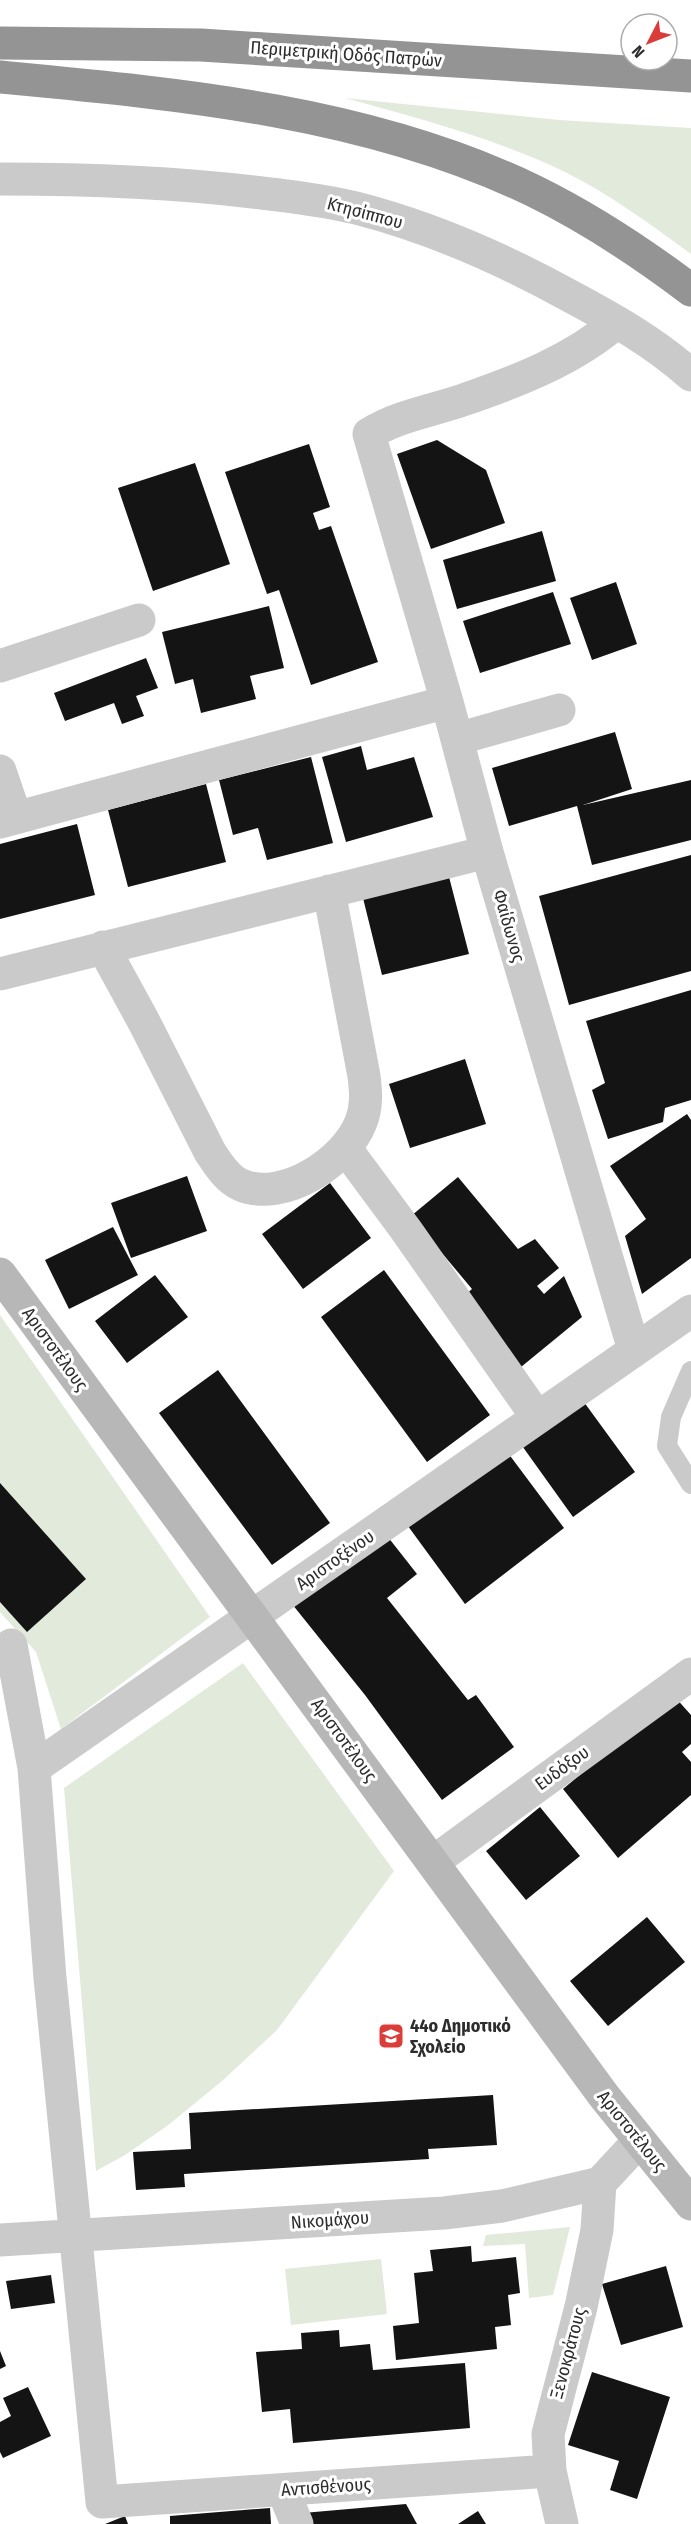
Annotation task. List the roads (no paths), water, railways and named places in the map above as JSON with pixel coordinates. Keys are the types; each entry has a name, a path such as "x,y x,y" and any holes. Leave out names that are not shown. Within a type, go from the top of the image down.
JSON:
{"highway":[{"name":"Περιμετρική Οδός Πατρών","path":"0,43 201,45 691,76"},
{"path":"0,77 218,101 375,134 450,157 506,179 559,204 621,241 691,290"}],"main road":[{"name":"Αριστοτέλους","path":"1,1276 639,2141 691,2204"}],"street":[{"name":"Κτησίππου","path":"0,179 168,184 284,196 357,208 477,250 551,285 655,345 691,375"},
{"name":"Φαίδωνος","path":"617,322 598,339 562,360 463,400 386,423 369,435 447,702 487,852 634,1350"},
{"path":"0,666 139,620"},
{"path":"0,771 8,820 447,702"},
{"path":"457,739 559,710"},
{"path":"0,974 487,852"},
{"path":"103,947 210,1152 229,1177 240,1184 251,1188 283,1186 305,1178 338,1157 346,1149 361,1122 365,1108 366,1092 329,891"},
{"path":"346,1149 406,1230 537,1417"},
{"path":"634,1350 691,1311"},
{"name":"Αριστοξένου","path":"34,1768 634,1350"},
{"path":"10,1646 34,1768 50,1978 76,2237"},
{"name":"Ευδόξου","path":"433,1862 691,1674"},
{"path":"600,2182 639,2141"},
{"name":"Νικομάχου","path":"0,2240 444,2213 502,2206 600,2182"},
{"name":"Ξενοκράτους","path":"562,2524 550,2470 549,2427 581,2307 597,2230 600,2182"},
{"name":"Αντισθένους","path":"76,2237 102,2502 550,2470"},
{"path":"283,2490 297,2524"}],"lane":[{"path":"691,1371 671,1417 667,1446 691,1484"}],"place":[{"name":"44ο Δημοτικό Σχολείο","path":"391,2036"}]}
